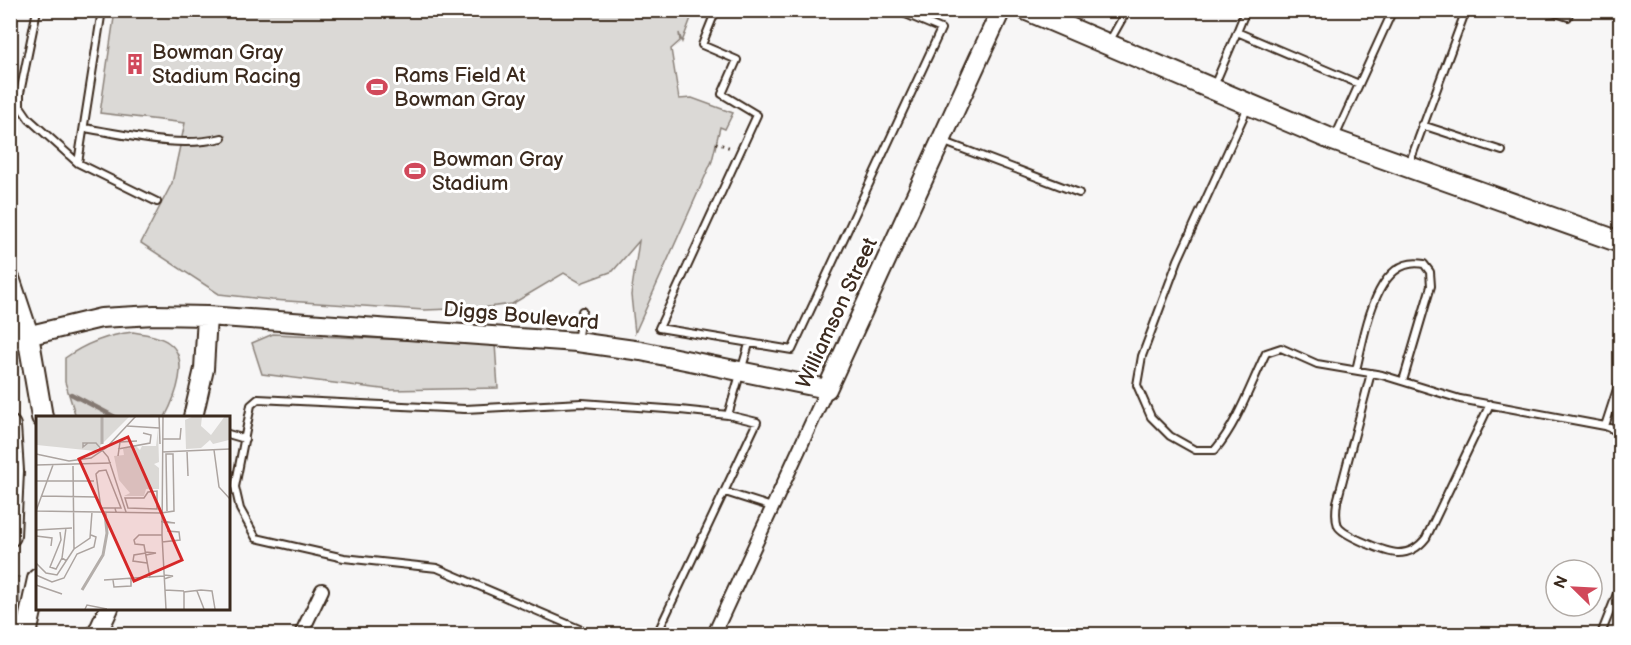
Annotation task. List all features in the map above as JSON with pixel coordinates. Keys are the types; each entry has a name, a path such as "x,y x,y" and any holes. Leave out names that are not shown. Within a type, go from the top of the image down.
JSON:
{"main road":[{"path":"1027,10 1212,91 1333,140 1620,242"},
{"path":"10,281 19,337 42,416"},
{"path":"10,426 13,471 10,536"},
{"path":"26,634 36,588"}],"street":[{"name":"Williamson Street","path":"714,634 1001,10"},
{"name":"Diggs Boulevard","path":"19,337 101,318 154,315 207,316 577,342 641,351 827,389"},
{"path":"193,416 204,369 207,316"},
{"path":"301,634 322,590"},
{"path":"97,634 110,609"}],"lane":[{"path":"37,10 20,93 20,106 35,126 78,163 157,202"},
{"path":"78,163 102,10"},
{"path":"716,10 702,45 737,60 722,94 757,115 659,328 792,350 941,29 896,10"},
{"path":"1108,45 1127,10"},
{"path":"1212,91 1246,10"},
{"path":"1333,140 1393,10"},
{"path":"1407,167 1466,10"},
{"path":"1547,10 1568,17 1570,10"},
{"path":"1237,32 1359,84"},
{"path":"1248,106 1178,260 1142,356 1137,385 1151,417 1170,436 1195,450 1215,450 1232,430 1244,397 1266,353 1281,348 1317,364 1371,373 1460,399 1605,426 1620,432"},
{"path":"1422,125 1502,151"},
{"path":"84,128 180,143 204,142 222,138"},
{"path":"941,141 1078,193"},
{"path":"1356,370 1381,286 1400,265 1412,261 1425,264 1430,272 1431,286 1402,381"},
{"path":"577,342 582,311"},
{"path":"728,416 739,371 749,344"},
{"path":"1371,373 1336,502 1336,518 1338,527 1345,534 1396,553 1419,547 1426,538 1490,404"},
{"path":"1605,426 1620,380"},
{"path":"591,634 437,568 344,558 256,538 240,509 232,487 245,439 251,405 258,399 465,409 582,403 728,416 757,422 657,634"},
{"path":"230,435 245,439"},
{"path":"725,492 772,507"},
{"path":"1601,634 1620,586"}],"path":[{"path":"716,142 740,152"}],"shaded area":[{"name":"Bowman Gray Stadium","path":"694,10 682,42 679,33 680,41 671,49 679,99 692,98 733,113 725,129 720,127 712,161 635,333 631,295 639,241 613,271 581,283 564,273 512,304 481,308 424,310 272,300 219,294 141,243 172,183 185,123 100,113 115,11"},
{"path":"133,332 152,336 169,343 176,350 180,368 179,379 165,416 76,416 65,382 65,358 97,340"},
{"path":"273,334 495,344 498,388 390,390 262,374 252,343"},
{"path":"12,576 19,577 19,610 15,634 11,634"}],"waterway":[{"path":"71,394 113,416"},
{"path":"730,633 737,634"}],"place":[{"name":"Bowman Gray Stadium Racing","path":"135,64"},
{"name":"Rams Field At Bowman Gray","path":"377,87"},
{"name":"Bowman Gray Stadium","path":"415,171"}]}
